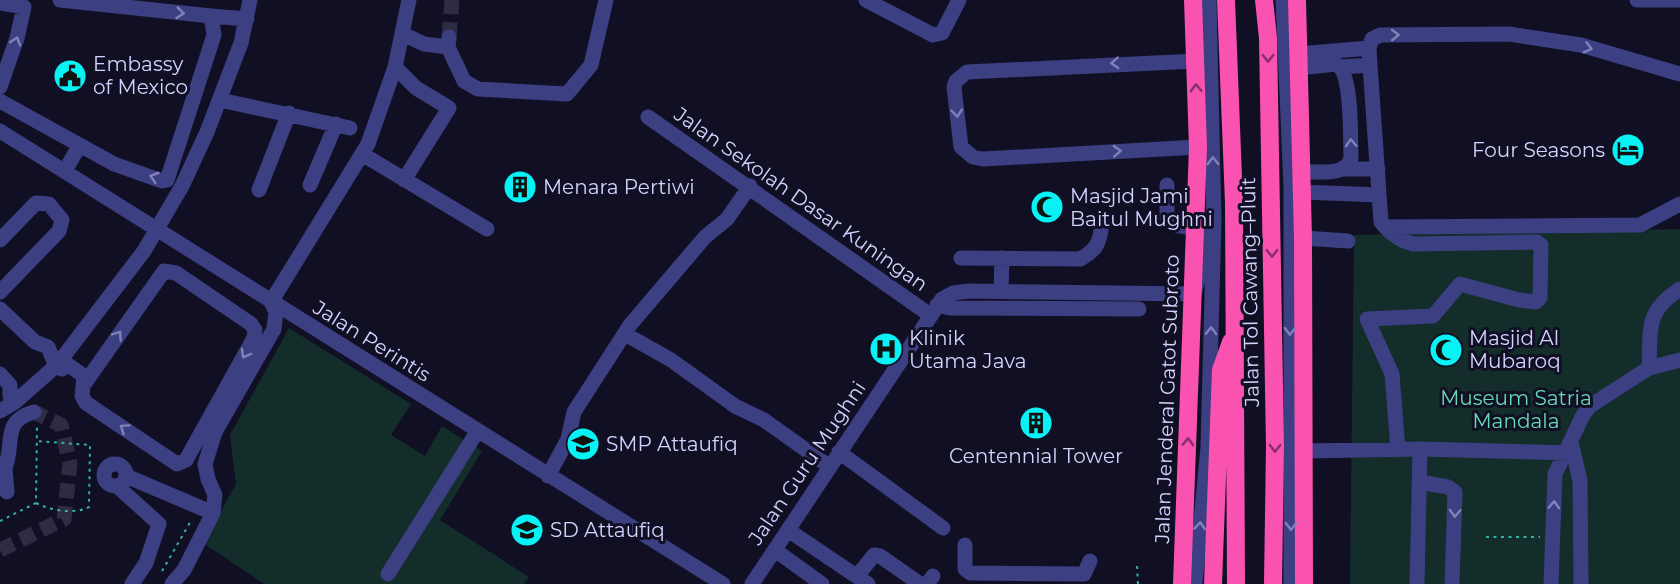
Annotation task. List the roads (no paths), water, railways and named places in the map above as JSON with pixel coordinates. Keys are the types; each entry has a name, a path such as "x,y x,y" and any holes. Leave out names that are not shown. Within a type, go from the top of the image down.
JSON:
{"highway":[{"name":"Jalan Jenderal Gatot Subroto","path":"1182,584 1198,147 1192,0"},
{"name":"Jalan Tol Cawang–Pluit","path":"1226,0 1233,181 1236,584"},
{"name":"Jalan Tol Cawang–Pluit","path":"1264,0 1268,38 1275,446 1273,584"},
{"path":"1297,0 1303,238 1304,584"},
{"path":"1213,584 1221,370 1235,332"}],"street":[{"path":"60,0 247,19"},
{"path":"8,396 58,365 144,251 182,186 202,144 220,100 247,19 250,0"},
{"path":"58,365 70,366 84,375 82,396 86,403 177,464 186,460 274,329 276,312 271,302 363,154 376,127 395,66 409,0"},
{"path":"403,34 424,44 448,42 464,81 478,89 567,94 591,65 606,0"},
{"path":"866,0 933,35 942,33 959,0"},
{"path":"1195,584 1208,447 1214,220 1209,0"},
{"path":"1283,0 1291,188 1291,584"},
{"path":"1637,0 1680,0"},
{"path":"0,3 24,4 18,38 0,87"},
{"path":"0,101 78,148 114,164 162,181 167,180 214,35 212,16"},
{"path":"1398,450 1392,374 1367,319 1433,316 1460,284 1519,300 1536,302 1540,298 1541,245 1538,242 1413,244 1404,242 1381,222 1369,48 1372,39 1380,35 1509,34 1581,45 1680,74"},
{"path":"1299,61 1369,48"},
{"path":"1196,61 967,72 956,81 954,87 961,147 973,157 983,159 1198,147"},
{"path":"1299,61 1336,64 1346,75 1351,158 1346,169"},
{"path":"1341,67 1370,65"},
{"path":"395,66 416,88 449,108 404,180"},
{"path":"220,100 343,126 310,185"},
{"path":"259,190 289,113"},
{"name":"Jalan Sekolah Dasar Kuningan","path":"648,117 934,310"},
{"name":"Jalan Perintis","path":"0,131 67,169 155,230 723,584"},
{"path":"182,138 202,144"},
{"path":"67,169 72,166 79,154 78,148"},
{"path":"363,154 487,229"},
{"path":"1301,172 1346,169 1378,170"},
{"path":"1167,185 1167,219 1172,225 1196,228"},
{"path":"548,476 568,439 574,412 625,334 705,237 733,211 750,186"},
{"path":"1302,192 1379,195"},
{"path":"0,240 36,203 49,204 62,220 59,231 0,292"},
{"path":"1386,227 1640,225 1680,204"},
{"path":"934,310 953,293 1074,291 1194,294 1214,220"},
{"path":"962,258 1080,259 1094,252 1100,239 1102,224"},
{"path":"1303,238 1348,241"},
{"path":"1001,291 1002,258"},
{"path":"85,383 164,271 170,270 251,324 255,330 240,378 215,432 205,464 207,479 215,495 206,510 184,570 166,579"},
{"path":"1649,368 1655,310 1664,299 1680,289"},
{"path":"1074,291 1074,309"},
{"path":"934,310 950,308 1138,309"},
{"path":"0,309 35,342 51,350 58,365"},
{"name":"Jalan Guru Mughni","path":"752,584 934,310"},
{"path":"625,334 671,360 735,406 764,420 830,467"},
{"path":"1551,584 1555,474 1570,450 1590,406 1649,368 1680,360"},
{"path":"0,374 10,385 8,396 0,411"},
{"path":"4,478 11,448 11,428 21,415 35,417"},
{"path":"388,574 477,432"},
{"path":"1417,584 1420,449"},
{"path":"1304,451 1570,450"},
{"path":"1570,450 1580,481 1581,584"},
{"path":"839,452 943,528"},
{"path":"132,584 146,563 159,524 130,500 122,482 206,510"},
{"path":"1419,482 1448,487 1455,492 1452,584"},
{"path":"788,530 862,580 874,555 927,581"},
{"path":"1552,537 1580,538"},
{"path":"965,545 965,568 970,573 1084,574 1090,561"},
{"path":"775,550 822,584"}],"tunnel":[{"path":"449,37 452,0"},
{"path":"0,550 64,519 70,464 61,425 34,412"}],"place":[{"name":"Embassy of Mexico","path":"70,76"},
{"name":"Four Seasons","path":"1628,150"},
{"name":"Menara Pertiwi","path":"520,187"},
{"name":"Masjid Jami Baitul Mughni","path":"1047,207"},
{"name":"Klinik Utama Java","path":"886,349"},
{"name":"Masjid Al Mubaroq","path":"1446,350"},
{"name":"Centennial Tower","path":"1036,423"},
{"name":"SMP Attaufiq","path":"583,444"},
{"name":"SD Attaufiq","path":"527,530"}],"park label":[{"name":"Museum Satria Mandala","path":"1516,410"}]}
